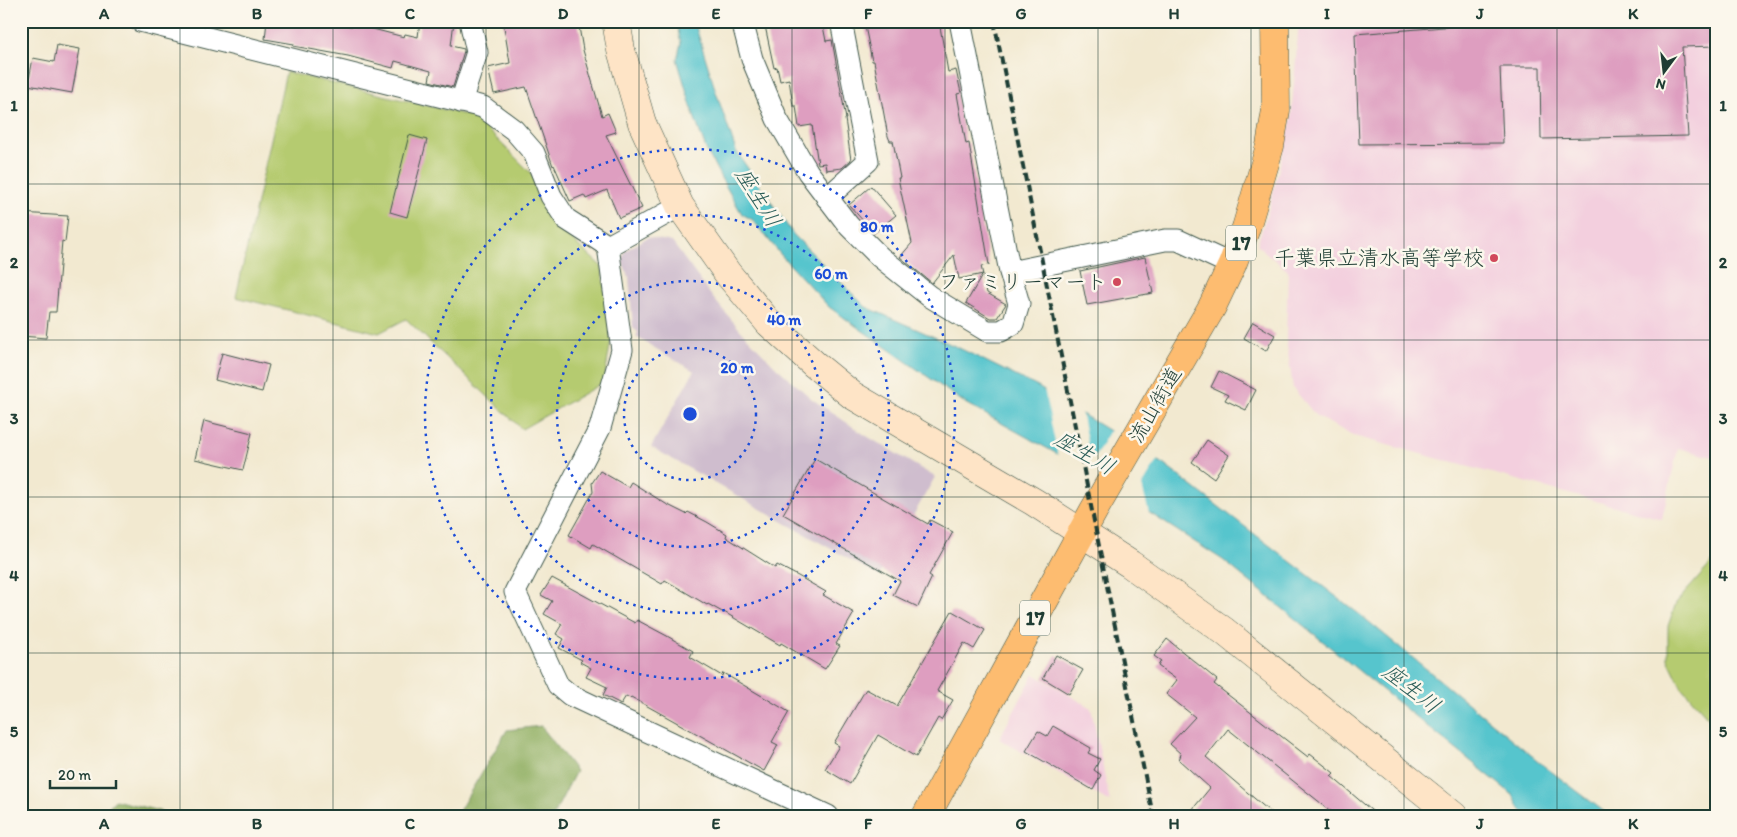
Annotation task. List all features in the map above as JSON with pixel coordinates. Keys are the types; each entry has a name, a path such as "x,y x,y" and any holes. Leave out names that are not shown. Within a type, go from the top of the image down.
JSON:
{"main road":[{"name":"流山街道","path":"926,816 1088,521 1212,307 1232,265 1246,228 1270,146 1276,110 1275,21"}],"street":[{"path":"140,21 483,108 514,130 534,153 551,196 566,219 608,246 622,350 600,428 516,592 558,685 570,695 828,816"},
{"path":"460,102 476,52 470,21"},
{"path":"616,21 621,50 642,124 680,206 728,274 769,323 852,395 1034,502 1088,521 1130,564 1224,631 1454,816"},
{"path":"742,21 752,59 778,119 808,172 849,226 880,257 929,296 987,331 1001,331 1013,324 1019,304 1010,272 960,21"},
{"path":"827,198 868,162 841,21"},
{"path":"608,246 680,206"},
{"path":"1010,272 1165,240 1178,240 1232,265"}],"shaded area":[{"name":"千葉県立清水高等学校","path":"1299,21 1716,21 1716,458 1678,448 1662,519 1354,436 1316,416 1293,388 1286,339 1288,271 1257,245 1270,205 1291,120"},
{"path":"648,237 672,242 713,298 742,332 775,366 812,399 865,435 935,477 879,576 651,447 694,371 636,337 638,332 633,328 629,277 622,261 625,251"},
{"path":"1034,674 1091,708 1110,802 999,739"}],"green space":[{"path":"286,72 475,117 531,173 558,227 602,267 611,340 604,382 522,429 406,319 379,333 236,297"},
{"path":"1716,558 1716,726 1682,688 1668,659 1668,626 1676,603"},
{"path":"541,726 576,771 553,816 456,816 507,730"},
{"path":"115,800 179,816 100,816"}],"water":[{"name":"座生川","path":"676,21 694,21 736,151 793,234 866,307 957,347 1038,387 1163,464 1363,617 1548,769 1610,816 1529,816 1520,809 1513,795 1223,560 1061,456 965,403 829,307 781,255 753,220 742,214 721,178 706,149 677,59 681,43"}],"pier":[{"path":"1044,388 1081,411 1090,456 1096,455 1110,430 1158,459 1142,486 1150,517 1058,457"}],"building":[{"path":"267,21 326,21 325,23 369,28 404,37 405,34 418,37 420,21 454,21 451,46 464,49 464,51 453,87 429,81 431,71 395,61 393,68 348,56 265,39"},
{"path":"503,21 578,21 583,50 602,116 608,113 616,132 606,135 642,208 619,218 607,190 586,199 584,195 570,201 553,166 526,87 494,94 488,68 510,63"},
{"path":"764,21 822,21 826,41 832,40 846,119 851,160 842,168 826,170 825,163 818,164 812,125 799,127 796,106 793,106 789,79 780,81 777,67 774,68"},
{"path":"864,21 939,21 948,72 956,70 961,93 957,94 966,144 969,143 989,265 981,266 983,274 959,279 954,255 932,283 900,257 912,243 898,178 900,178 893,141 890,141 888,136 874,61 872,61"},
{"path":"1520,21 1716,21 1716,46 1682,47 1688,136 1541,139 1540,67 1500,67 1503,143 1359,144 1355,34"},
{"path":"57,45 80,49 72,93 28,85 33,58 54,62"},
{"path":"409,135 427,140 407,217 390,212"},
{"path":"871,186 896,215 874,233 849,205"},
{"path":"21,213 68,216 65,242 62,241 56,312 49,312 46,338 21,336"},
{"name":"ファミリーマート","path":"1145,257 1153,293 1087,305 1080,271"},
{"path":"983,274 987,293 1006,304 997,318 990,318 966,303"},
{"path":"1253,322 1275,335 1266,351 1244,338"},
{"path":"222,353 269,365 262,392 215,380"},
{"path":"1219,371 1256,390 1246,410 1225,400 1228,395 1211,387"},
{"path":"204,421 252,433 243,470 195,459"},
{"path":"1207,440 1229,455 1214,478 1192,462"},
{"path":"815,459 928,524 930,520 953,532 929,575 932,577 918,607 893,595 900,581 783,514"},
{"path":"600,471 628,487 631,482 666,504 686,514 688,512 707,522 727,534 726,537 775,568 777,565 798,576 826,592 823,595 854,613 836,644 840,646 825,669 665,580 662,584 593,544 591,548 569,535 593,492 592,483"},
{"path":"552,578 635,623 637,620 667,636 693,651 690,657 722,676 723,673 789,712 772,742 778,745 764,771 631,697 626,696 621,704 603,695 607,687 586,677 591,668 580,662 582,660 559,648 564,639 556,634 562,624 544,614 552,601 541,595"},
{"path":"952,611 985,630 974,649 964,643 937,691 953,700 941,720 938,718 916,757 878,735 850,784 825,769 839,746 834,743 866,689 897,706"},
{"path":"1167,639 1217,680 1214,684 1308,757 1310,754 1334,773 1331,776 1378,816 1337,816 1228,729 1206,757 1275,816 1187,816 1210,788 1179,760 1181,754 1170,744 1195,717 1166,694 1177,680 1158,666 1161,661 1154,656"},
{"path":"1056,655 1083,670 1069,694 1043,678"},
{"path":"1053,726 1091,748 1088,753 1100,759 1094,770 1101,775 1093,790 1026,751 1038,731 1047,736"}],"railway":[{"path":"994,21 1153,816"}],"place":[{"name":"千葉県立清水高等学校","path":"1494,258"},
{"name":"ファミリーマート","path":"1117,282"}]}
